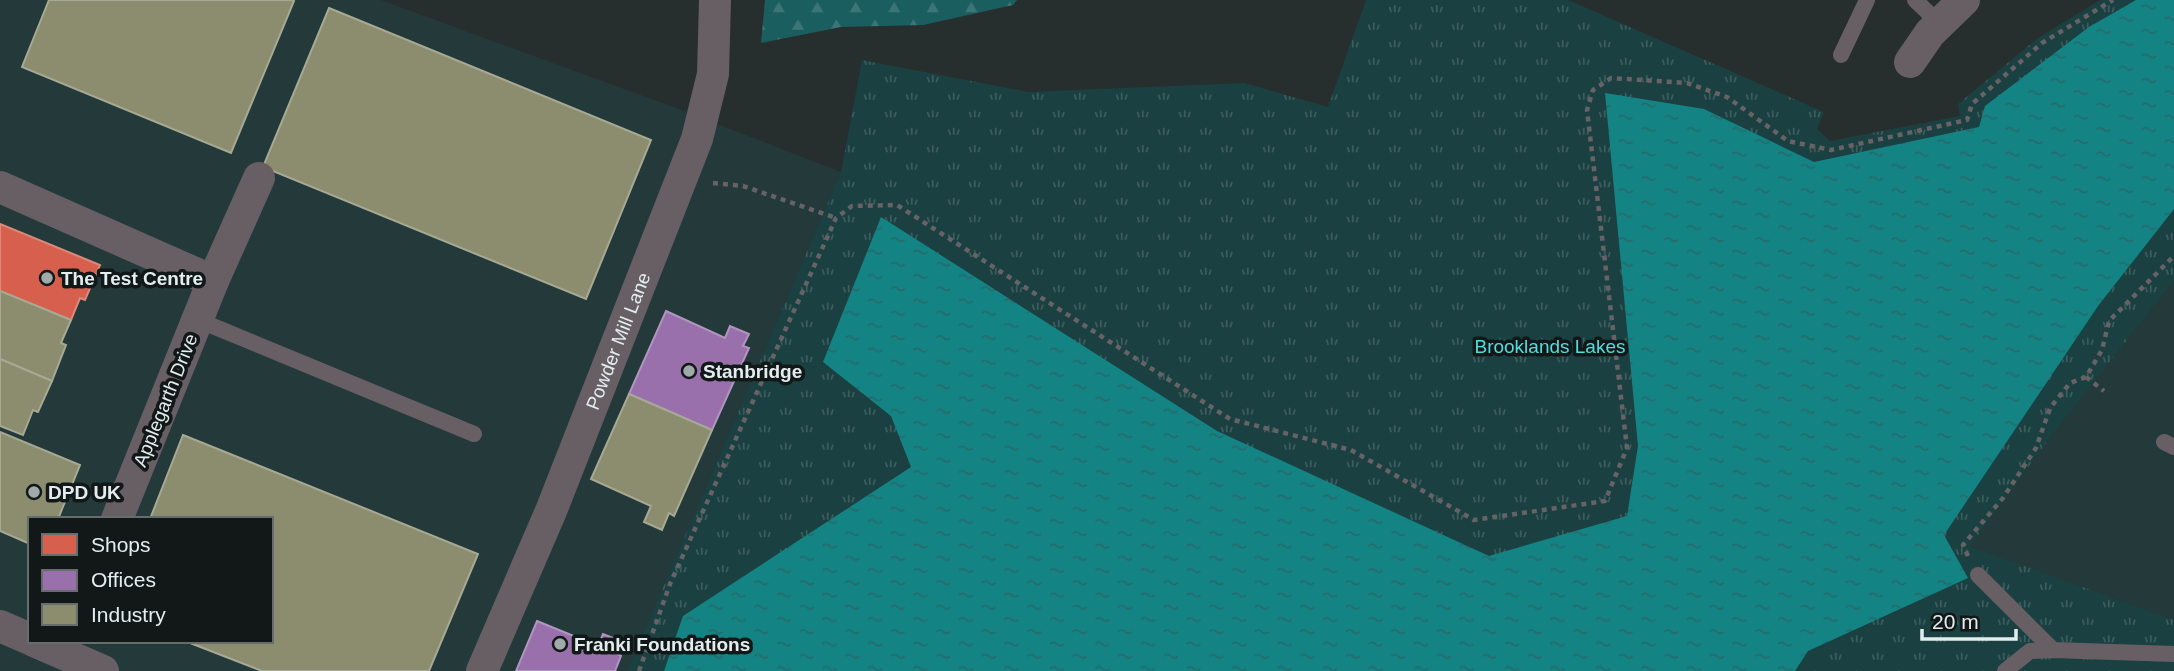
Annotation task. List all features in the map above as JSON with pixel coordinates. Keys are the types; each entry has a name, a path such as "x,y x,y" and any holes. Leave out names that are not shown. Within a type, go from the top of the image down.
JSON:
{"street":[{"name":"Powder Mill Lane","path":"482,671 551,512 697,139 713,74 715,0"},
{"path":"1910,62 1930,33 1964,0"},
{"name":"Applegarth Drive","path":"118,517 213,281 259,178"},
{"path":"0,187 213,281"},
{"path":"0,626 28,638"},
{"path":"44,643 65,648 103,671"}],"lane":[{"path":"1841,55 1867,0"},
{"path":"1915,0 1940,24"},
{"path":"198,320 474,434"},
{"path":"1978,575 2053,650"},
{"path":"2005,671 2030,651 2174,654"}],"path":[{"path":"639,671 670,584 836,218 852,206 897,205 1230,419 1351,450 1474,520 1605,501 1627,449 1587,110 1593,90 1611,78 1686,83 1727,97 1788,141 1831,150 1967,120 1972,104 2042,43 2113,0"},
{"path":"706,183 743,186 836,218"},
{"path":"1978,575 1963,545 2003,498 2036,448 2050,408 2070,383 2086,377 2102,350 2109,321 2174,256"},
{"path":"2086,377 2104,391"}],"shaded area":[{"path":"0,0 381,0 671,106 841,172 627,671 0,671"},
{"path":"2174,281 2174,620 1970,546 2055,431"}],"green space":[{"path":"765,0 1017,0 1013,5 923,25 841,27 761,43"},
{"name":"Brooklands Lakes","path":"1366,0 1568,0 1824,112 1817,129 1830,141 1960,116 1958,104 2038,38 2100,0 2174,0 2174,281 2055,431 1970,546 2174,620 2174,671 627,671 841,172 862,60 1029,92 1244,83 1328,107"}],"water":[{"path":"2136,0 2174,0 2174,209 2098,306 1944,535 1968,578 1808,651 1795,671 664,671 683,616 911,467 891,416 823,362 881,217 1217,431 1489,556 1627,516 1638,446 1605,93 1704,109 1814,162 1979,127 1985,106 2089,27"}],"building: Shops":[{"name":"The Test Centre","path":"0,224 100,265 85,300 80,298 71,320 0,291"}],"building: Offices":[{"name":"Stanbridge","path":"666,311 725,338 730,326 749,334 743,346 749,348 712,430 629,394"},
{"name":"Franki Foundations","path":"537,621 598,646 603,634 621,641 616,653 621,656 615,671 516,671"}],"building: Industry":[{"path":"49,0 294,1 231,153 22,67"},
{"path":"329,8 651,140 586,299 263,167"},
{"path":"0,291 71,320 61,343 66,345 52,381 0,359"},
{"path":"0,359 52,381 38,412 33,410 23,435 0,426"},
{"path":"629,394 712,430 674,516 669,513 662,530 644,522 651,506 591,479"},
{"name":"DPD UK","path":"0,432 80,465 59,517 28,517 28,543 0,531"},
{"path":"183,435 478,554 429,671 262,671 190,643 273,643 273,517 151,517"}],"place":[{"name":"The Test Centre","path":"47,278"},
{"name":"Stanbridge","path":"689,371"},
{"name":"DPD UK","path":"34,492"},
{"name":"Franki Foundations","path":"560,644"}]}
